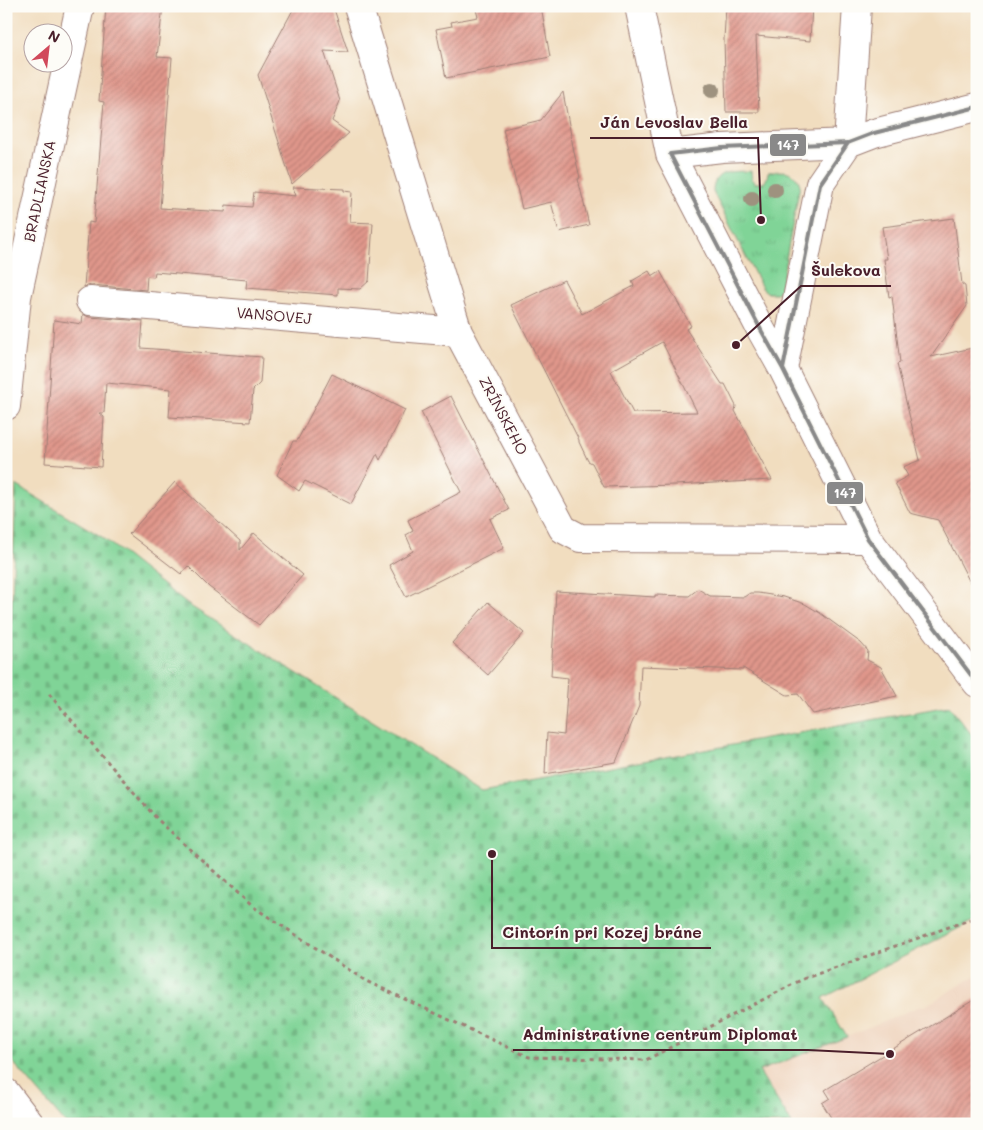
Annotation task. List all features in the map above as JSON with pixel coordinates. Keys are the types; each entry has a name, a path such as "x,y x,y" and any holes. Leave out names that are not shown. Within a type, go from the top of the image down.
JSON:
{"street":[{"name":"BRADLIANSKA","path":"6,406 17,297 80,6"},
{"name":"ZRÍNSKEHO","path":"358,6 458,332 563,529 580,538 868,539"},
{"path":"639,6 670,154 783,369 868,539 977,682"},
{"path":"783,369 820,184 848,143 857,6"},
{"path":"670,154 722,148 848,143 874,133 977,107"},
{"name":"VANSOVEJ","path":"90,301 458,332"},
{"path":"6,1093 30,1124"}],"path":[{"path":"50,694 157,818 252,906 366,981 529,1057 646,1060 803,979 977,917"}],"shaded area":[{"path":"977,975 977,1124 792,1124 758,1071 920,1006 925,1006"}],"green space":[{"path":"751,171 752,180 756,183 764,183 768,172 783,171 795,176 800,185 780,291 777,293 768,293 762,288 713,192 714,184 721,175 732,172"},
{"path":"16,485 102,537 187,604 482,790 949,706 977,741 977,919 823,998 847,1037 759,1071 792,1124 66,1124 6,1054 6,707 9,690"}],"building":[{"path":"106,6 163,6 157,57 172,58 160,208 225,212 226,205 252,207 254,192 296,196 293,187 344,189 344,191 352,192 350,222 373,223 369,281 360,289 338,288 338,295 246,288 247,280 155,272 154,277 147,276 146,290 91,285 84,287 89,222 94,223 104,102 99,101"},
{"path":"295,6 333,6 348,52 324,51 340,101 332,121 349,133 292,184 258,75"},
{"path":"475,6 541,6 550,57 446,78 436,29 452,26 451,22 478,17"},
{"path":"726,6 812,6 810,41 756,36 759,112 726,112 724,39"},
{"path":"563,92 580,178 578,179 589,225 559,232 551,202 522,209 503,129 541,120"},
{"path":"954,218 962,284 965,286 967,306 931,357 977,347 977,596 938,520 910,513 895,483 908,476 903,467 920,460 897,364 900,363 892,296 889,297 884,259 887,259 882,227"},
{"path":"649,271 652,276 660,271 691,326 686,329 722,384 725,384 736,406 735,411 772,480 604,487 592,463 588,461 511,305 564,280 582,314 634,286 632,281","holes":["662,342 697,412 633,413 611,371"]},
{"path":"83,314 89,317 143,321 141,348 262,357 260,383 253,390 250,422 169,417 171,389 106,383 104,413 99,413 104,417 101,467 45,463 54,320 82,324"},
{"path":"332,374 405,410 380,460 377,454 351,504 305,481 299,491 277,475 293,441 297,441"},
{"path":"451,396 509,510 490,519 504,548 406,597 389,565 413,551 406,535 413,531 408,520 461,492 421,412"},
{"path":"175,482 240,541 240,550 254,533 303,575 259,625 209,587 188,566 181,574 129,534"},
{"path":"698,589 710,596 744,597 750,593 758,593 784,597 805,604 861,643 868,651 867,660 881,667 897,696 813,714 798,694 787,695 743,668 743,670 641,666 639,706 616,762 545,774 547,733 564,735 568,678 551,676 556,591 655,597 655,595 689,596"},
{"path":"488,602 524,633 488,675 452,643"},
{"path":"977,998 977,1124 835,1124 822,1103 830,1098 825,1090"}],"transit line":[{"name":"147","path":"977,107 874,133 848,143 722,148 670,154 783,369 868,539 977,683"},
{"name":"147","path":"792,387 783,369 820,184 848,143"}],"place":[{"name":"Ján Levoslav Bella","path":"761,220"},
{"name":"Šulekova","path":"736,345"},
{"name":"Cintorín pri Kozej bráne","path":"492,854"},
{"name":"Administratívne centrum Diplomat","path":"890,1054"}]}
